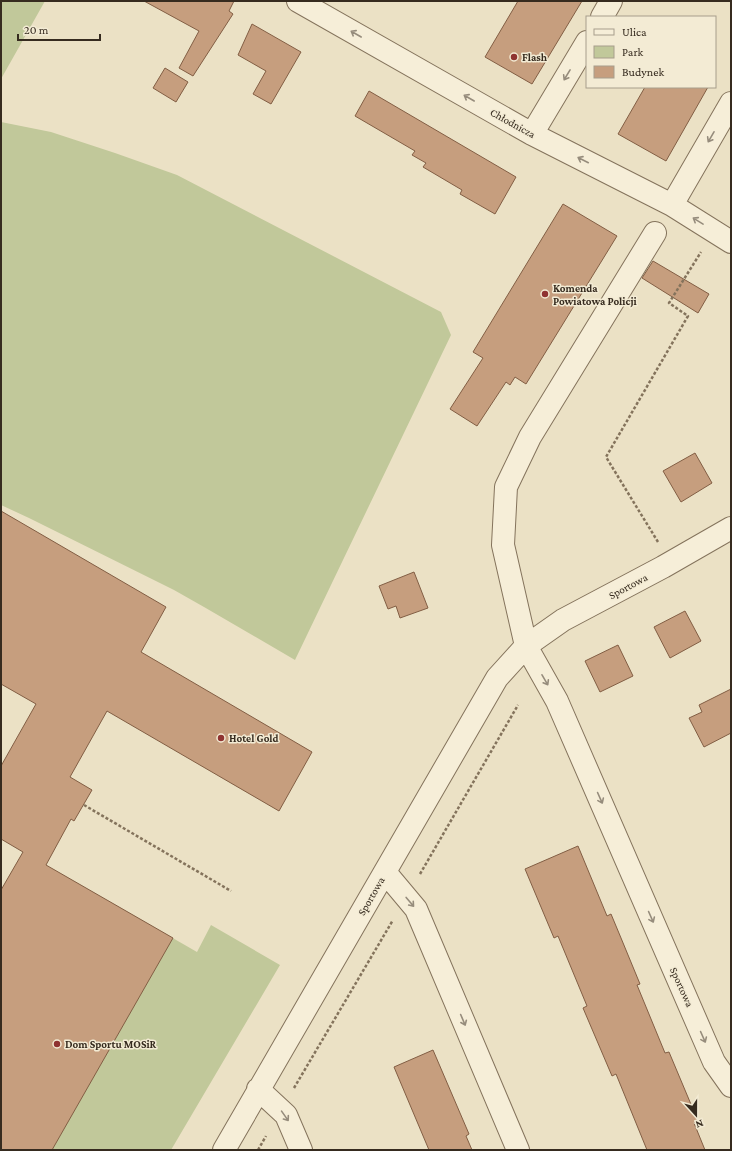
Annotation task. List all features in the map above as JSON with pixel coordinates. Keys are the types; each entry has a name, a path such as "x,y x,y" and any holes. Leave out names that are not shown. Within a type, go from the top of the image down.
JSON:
{"street":[{"name":"Chłodnicza","path":"298,1 532,134 672,205 722,237"},
{"path":"603,16 611,1"},
{"path":"532,134 586,44"},
{"path":"672,205 731,103"},
{"name":"Sportowa","path":"655,232 536,428 517,463 506,487 503,545 526,646 557,701 714,1062 731,1086"},
{"name":"Sportowa","path":"224,1150 258,1089 498,678 526,646 563,620 663,567 731,528"},
{"path":"384,872 416,909 518,1150"},
{"path":"258,1089 286,1115 301,1150"}],"path":[{"path":"658,543 606,457 688,316 669,303 722,237"},
{"path":"258,1150 518,705"},
{"path":"84,805 231,891"}],"green space":[{"path":"1,1 45,1 1,79"},
{"path":"1,122 51,132 177,175 441,312 451,335 295,660 174,590 1,505"},
{"path":"23,852 197,952 211,925 280,965 171,1150 1,1150 1,890"}],"building":[{"path":"144,1 234,1 229,11 233,14 193,76 179,68 199,31"},
{"path":"518,1 582,1 532,84 485,57"},
{"path":"252,24 301,52 271,104 253,94 266,71 238,55"},
{"path":"165,68 188,82 176,102 153,88"},
{"path":"644,88 707,88 666,161 618,134"},
{"path":"369,91 516,177 495,214 460,194 462,190 423,167 426,163 412,155 415,151 355,116"},
{"name":"Komenda Powiatowa Policji","path":"563,204 617,236 526,384 515,377 510,385 506,382 477,426 450,409 483,358 473,352"},
{"path":"653,261 709,294 698,313 642,278"},
{"path":"695,453 712,483 681,502 663,471"},
{"path":"1,511 166,607 141,652 312,752 279,811 107,711 70,777 92,790 74,821 71,819 46,865 173,938 52,1150 1,1150 1,890 23,852 1,839 1,766 36,704 1,684"},
{"path":"414,572 428,608 400,618 396,606 388,609 379,586"},
{"path":"685,611 701,641 670,658 654,627"},
{"path":"618,645 633,676 600,692 585,661"},
{"path":"731,689 731,733 704,747 689,718 702,712 699,705"},
{"path":"578,846 607,916 611,914 640,984 637,985 665,1053 669,1052 698,1121 694,1123 705,1150 647,1150 616,1074 612,1076 583,1008 587,1006 558,936 554,938 525,869"},
{"path":"433,1050 469,1134 466,1136 472,1150 429,1150 394,1067"}],"place":[{"name":"Flash","path":"514,57"},
{"name":"Komenda Powiatowa Policji","path":"545,294"},
{"name":"Hotel Gold","path":"221,738"},
{"name":"Dom Sportu MOSiR","path":"57,1044"}]}
